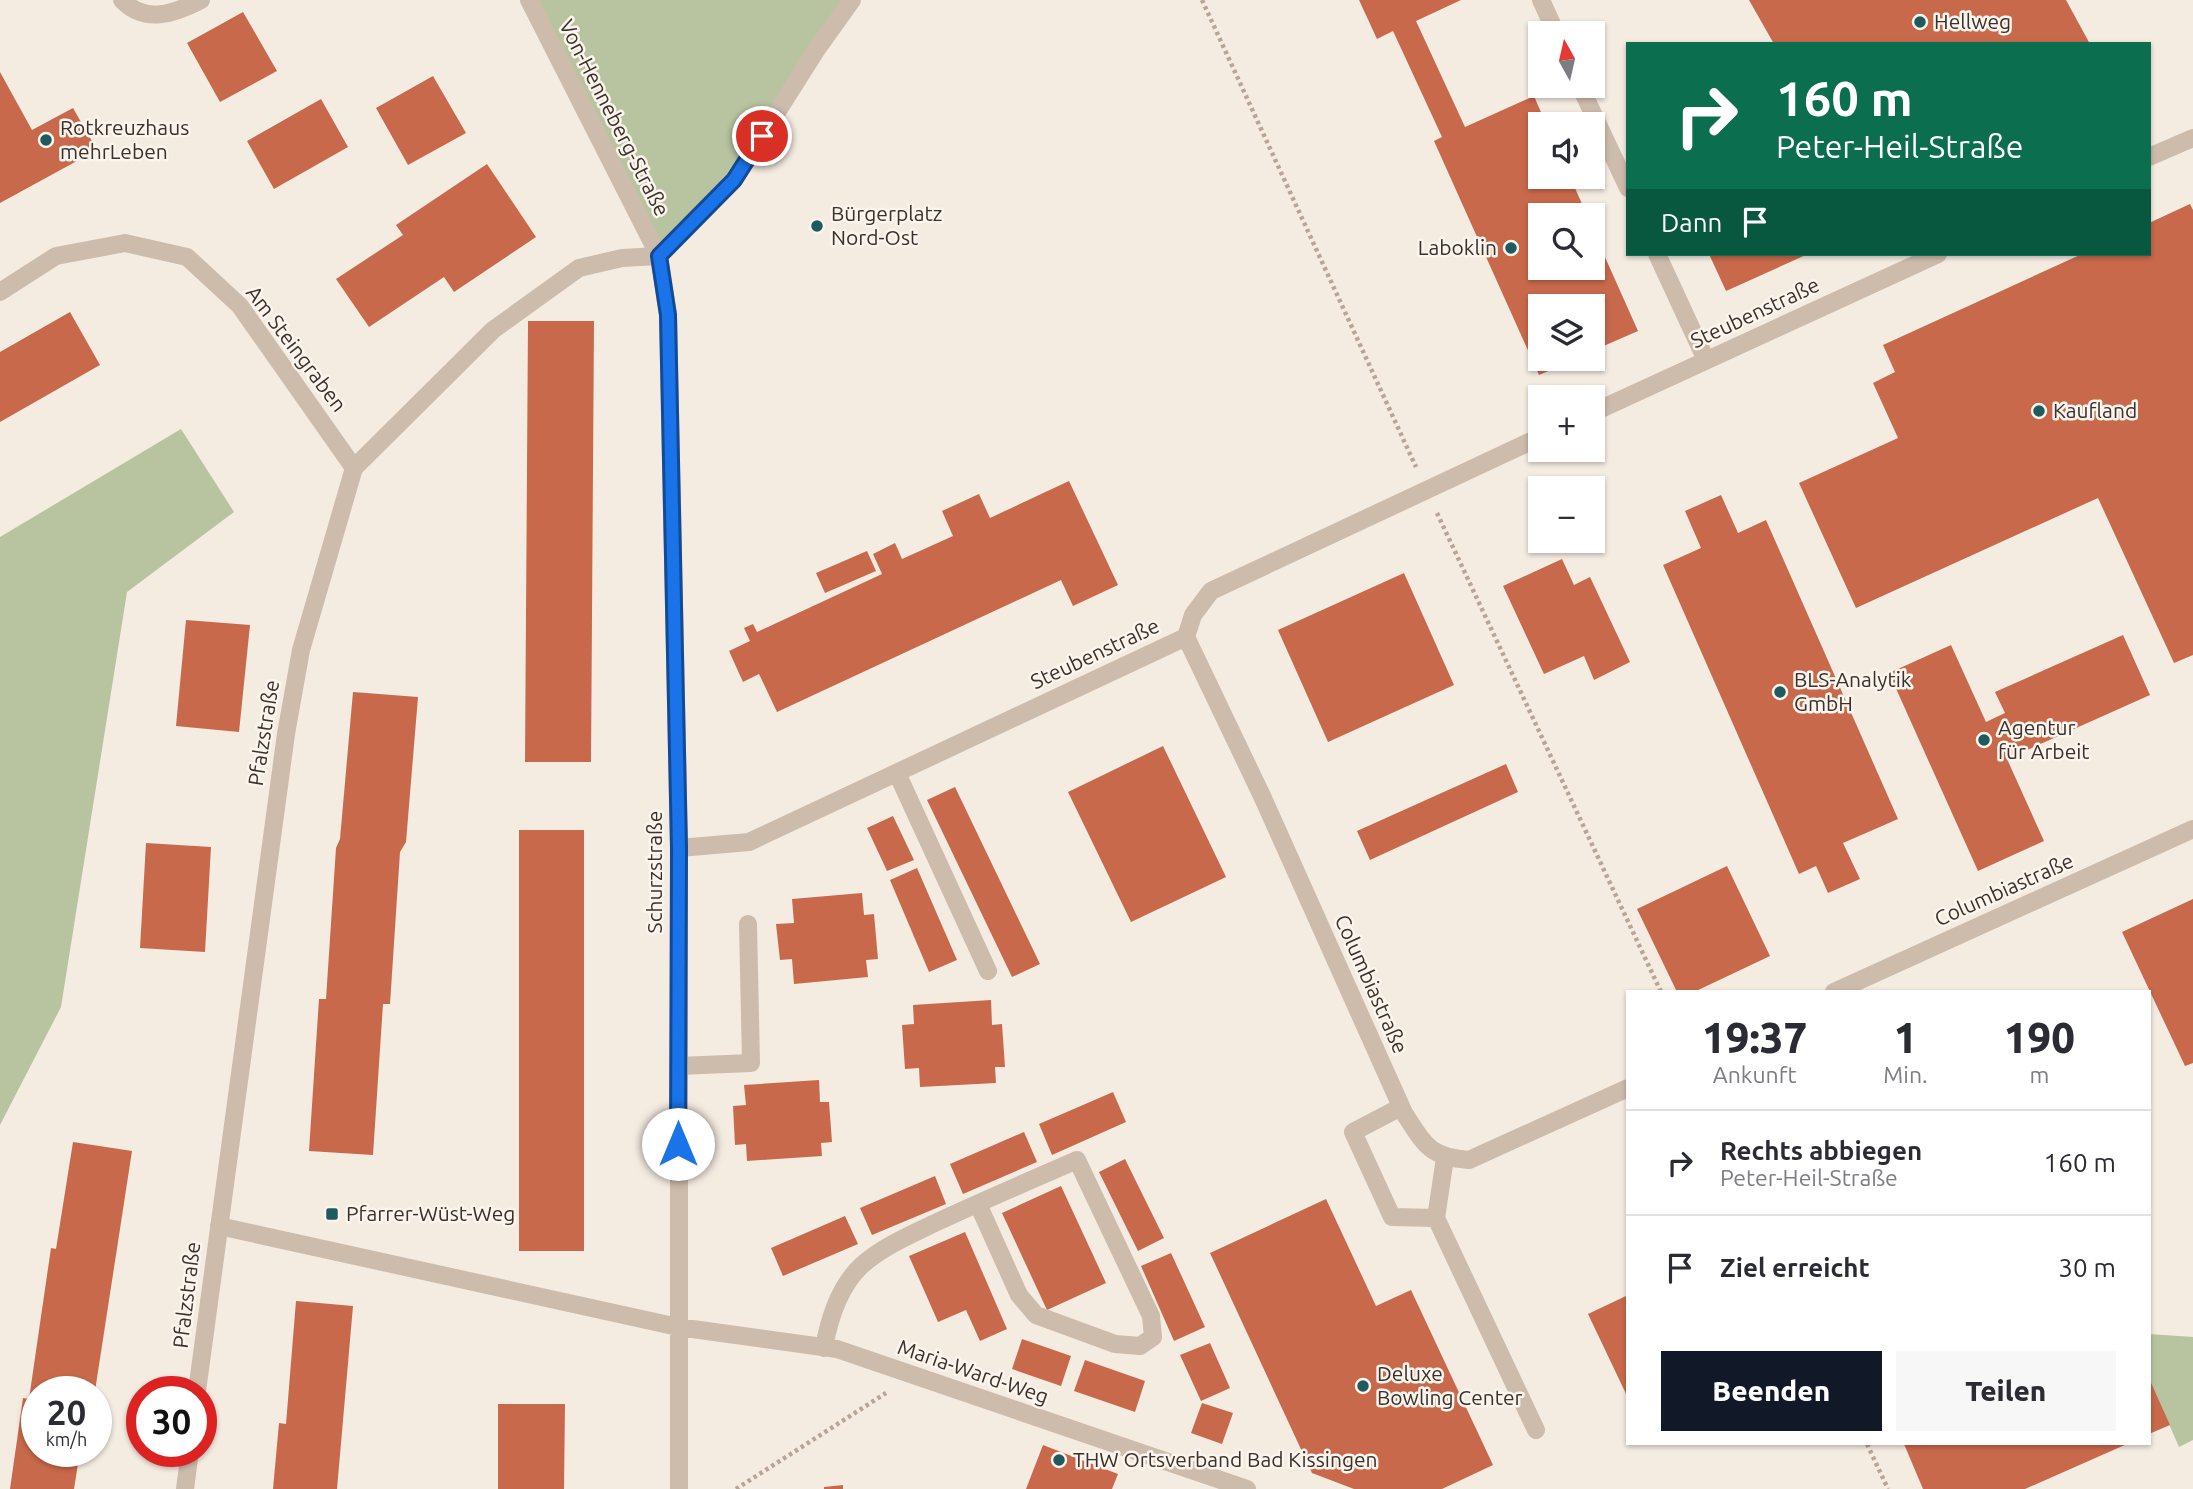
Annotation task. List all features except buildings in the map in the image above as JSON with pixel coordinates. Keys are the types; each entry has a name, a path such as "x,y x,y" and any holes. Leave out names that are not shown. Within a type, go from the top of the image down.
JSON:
{"street":[{"path":"121,0 131,10 147,15 175,13 201,0"},
{"name":"Von-Henneberg-Straße","path":"529,0 659,256"},
{"path":"659,256 734,180 817,49 852,0"},
{"path":"1541,0 1551,21"},
{"path":"1586,98 1626,184"},
{"path":"2151,156 2193,138"},
{"name":"Am Steingraben","path":"0,292 56,256 125,243 187,257 240,306 354,468"},
{"name":"Pfalzstraße","path":"199,1376 286,734 299,662 354,468 493,330 579,268 622,258 659,256"},
{"name":"Schurzstraße","path":"659,256 668,315 679,848 680,1489"},
{"path":"1658,256 1706,360"},
{"name":"Steubenstraße","path":"1605,407 1934,256"},
{"name":"Steubenstraße","path":"679,848 749,842 1186,637 1193,615 1210,591 1528,443"},
{"name":"Columbiastraße","path":"1186,637 1262,796 1401,1107 1426,1147 1445,1158"},
{"path":"897,773 988,971"},
{"name":"Columbiastraße","path":"1838,990 2193,828"},
{"path":"678,1066 751,1063 748,924"},
{"path":"1536,1430 1437,1218 1445,1158 1469,1160 1626,1089"},
{"path":"1401,1107 1353,1132 1392,1217 1437,1218"},
{"path":"824,1348 830,1318 843,1291 861,1267 899,1240 978,1204 1077,1160 1151,1316 1153,1337 1140,1346 1115,1344 1036,1315 1019,1295 978,1204"},
{"path":"219,1226 678,1328"},
{"name":"Maria-Ward-Weg","path":"678,1328 824,1348 1247,1489"},
{"path":"185,1489 188,1467"}],"path":[{"path":"736,1489 913,1376"},
{"path":"1867,1445 1888,1489"}],"green space":[{"path":"529,0 842,0 734,180 659,256"},
{"path":"181,429 234,512 127,592 61,1007 0,1125 0,537"},
{"path":"2151,1334 2193,1337 2193,1440 2179,1447 2151,1383"}],"place":[{"name":"Hellweg","path":"1920,22"},
{"name":"Rotkreuzhaus mehrLeben","path":"46,140"},
{"name":"Bürgerplatz Nord-Ost","path":"817,226"},
{"name":"Laboklin","path":"1511,248"},
{"name":"Kaufland","path":"2039,411"},
{"name":"BLS-Analytik GmbH","path":"1780,692"},
{"name":"Agentur für Arbeit","path":"1984,740"},
{"name":"Pfarrer-Wüst-Weg","path":"332,1214"},
{"name":"Deluxe Bowling Center","path":"1363,1386"},
{"name":"THW Ortsverband Bad Kissingen","path":"1059,1460"}],"route":[{"path":"678,1144 679,848 668,315 659,256 734,180 762,136"}]}
